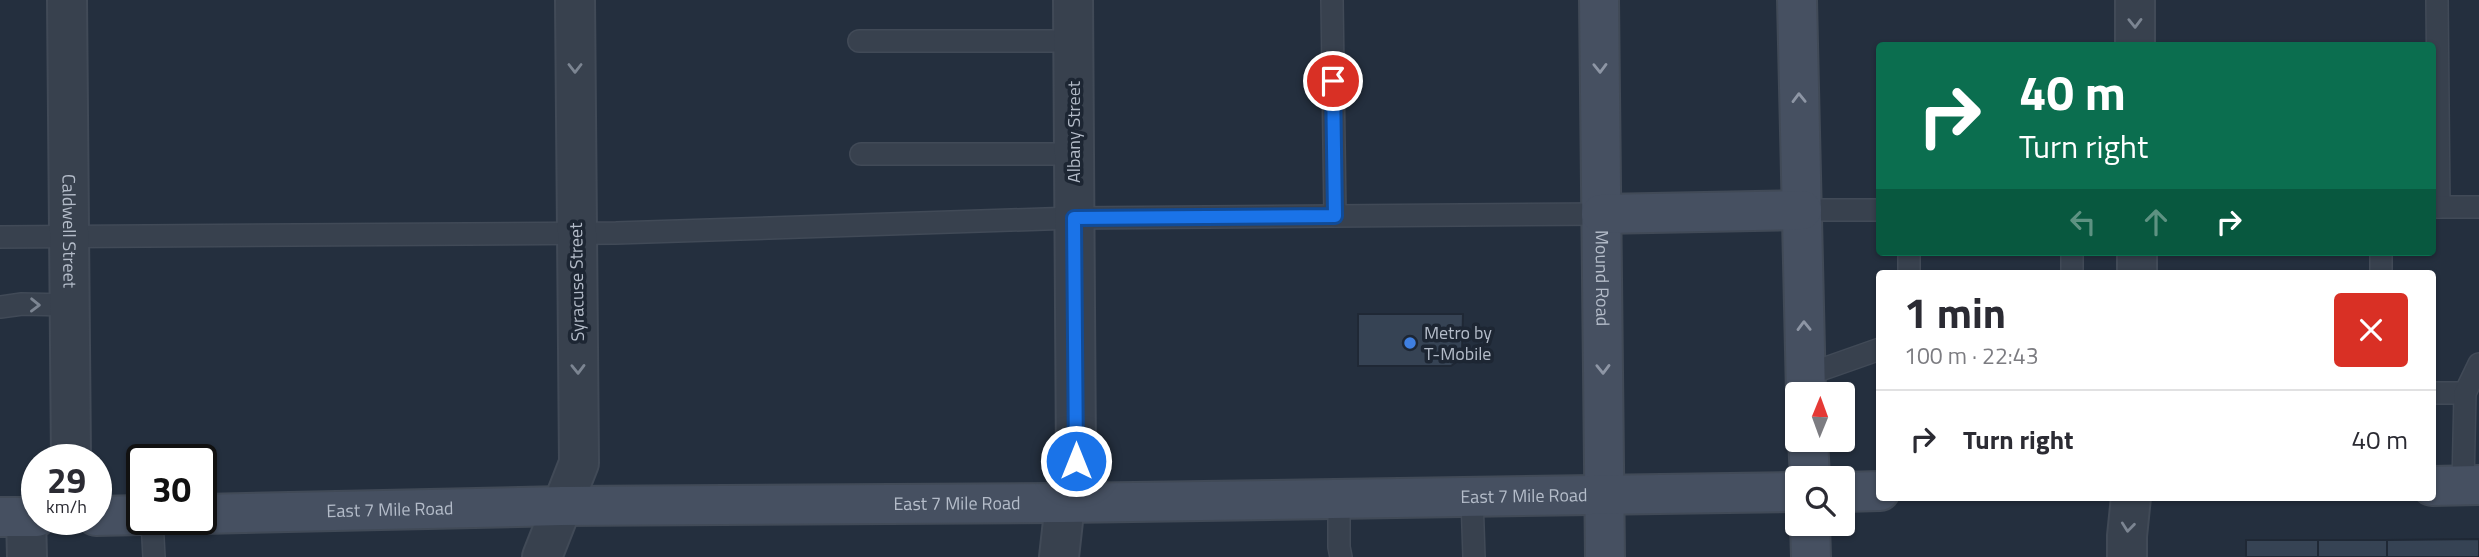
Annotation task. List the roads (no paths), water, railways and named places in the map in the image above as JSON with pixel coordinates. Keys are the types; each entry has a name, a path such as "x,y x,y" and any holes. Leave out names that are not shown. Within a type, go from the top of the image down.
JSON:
{"street":[{"name":"Caldwell Street","path":"67,0 71,444"},
{"name":"Syracuse Street","path":"542,557 579,463 575,0"},
{"name":"Albany Street","path":"1059,557 1065,503 1076,461 1073,0"},
{"name":"Mound Road","path":"1599,0 1605,557"},
{"path":"1797,0 1806,382"},
{"path":"2135,0 2135,42"},
{"path":"1601,214 1802,210"},
{"path":"1855,492 1876,491"},
{"name":"East 7 Mile Road","path":"217,513 562,506 1065,503 1785,492"},
{"path":"2127,557 2126,536 2131,501"},
{"path":"24,535 27,557"},
{"path":"1810,536 1811,557"}],"lane":[{"path":"1332,0 1335,216"},
{"path":"2437,0 2436,207 2479,207"},
{"path":"859,41 1073,41"},
{"path":"860,155 1074,154"},
{"path":"1802,210 1876,210"},
{"path":"0,237 616,233 1074,218 1601,214"},
{"path":"0,307 22,304 69,305"},
{"path":"1810,382 1876,351"},
{"path":"2458,485 2465,393 2479,364"},
{"path":"2436,393 2465,393"},
{"path":"1472,497 1474,557"},
{"path":"1339,499 1341,557"},
{"path":"152,535 153,557"}],"place":[{"name":"Metro by T-Mobile","path":"1410,343"}]}
